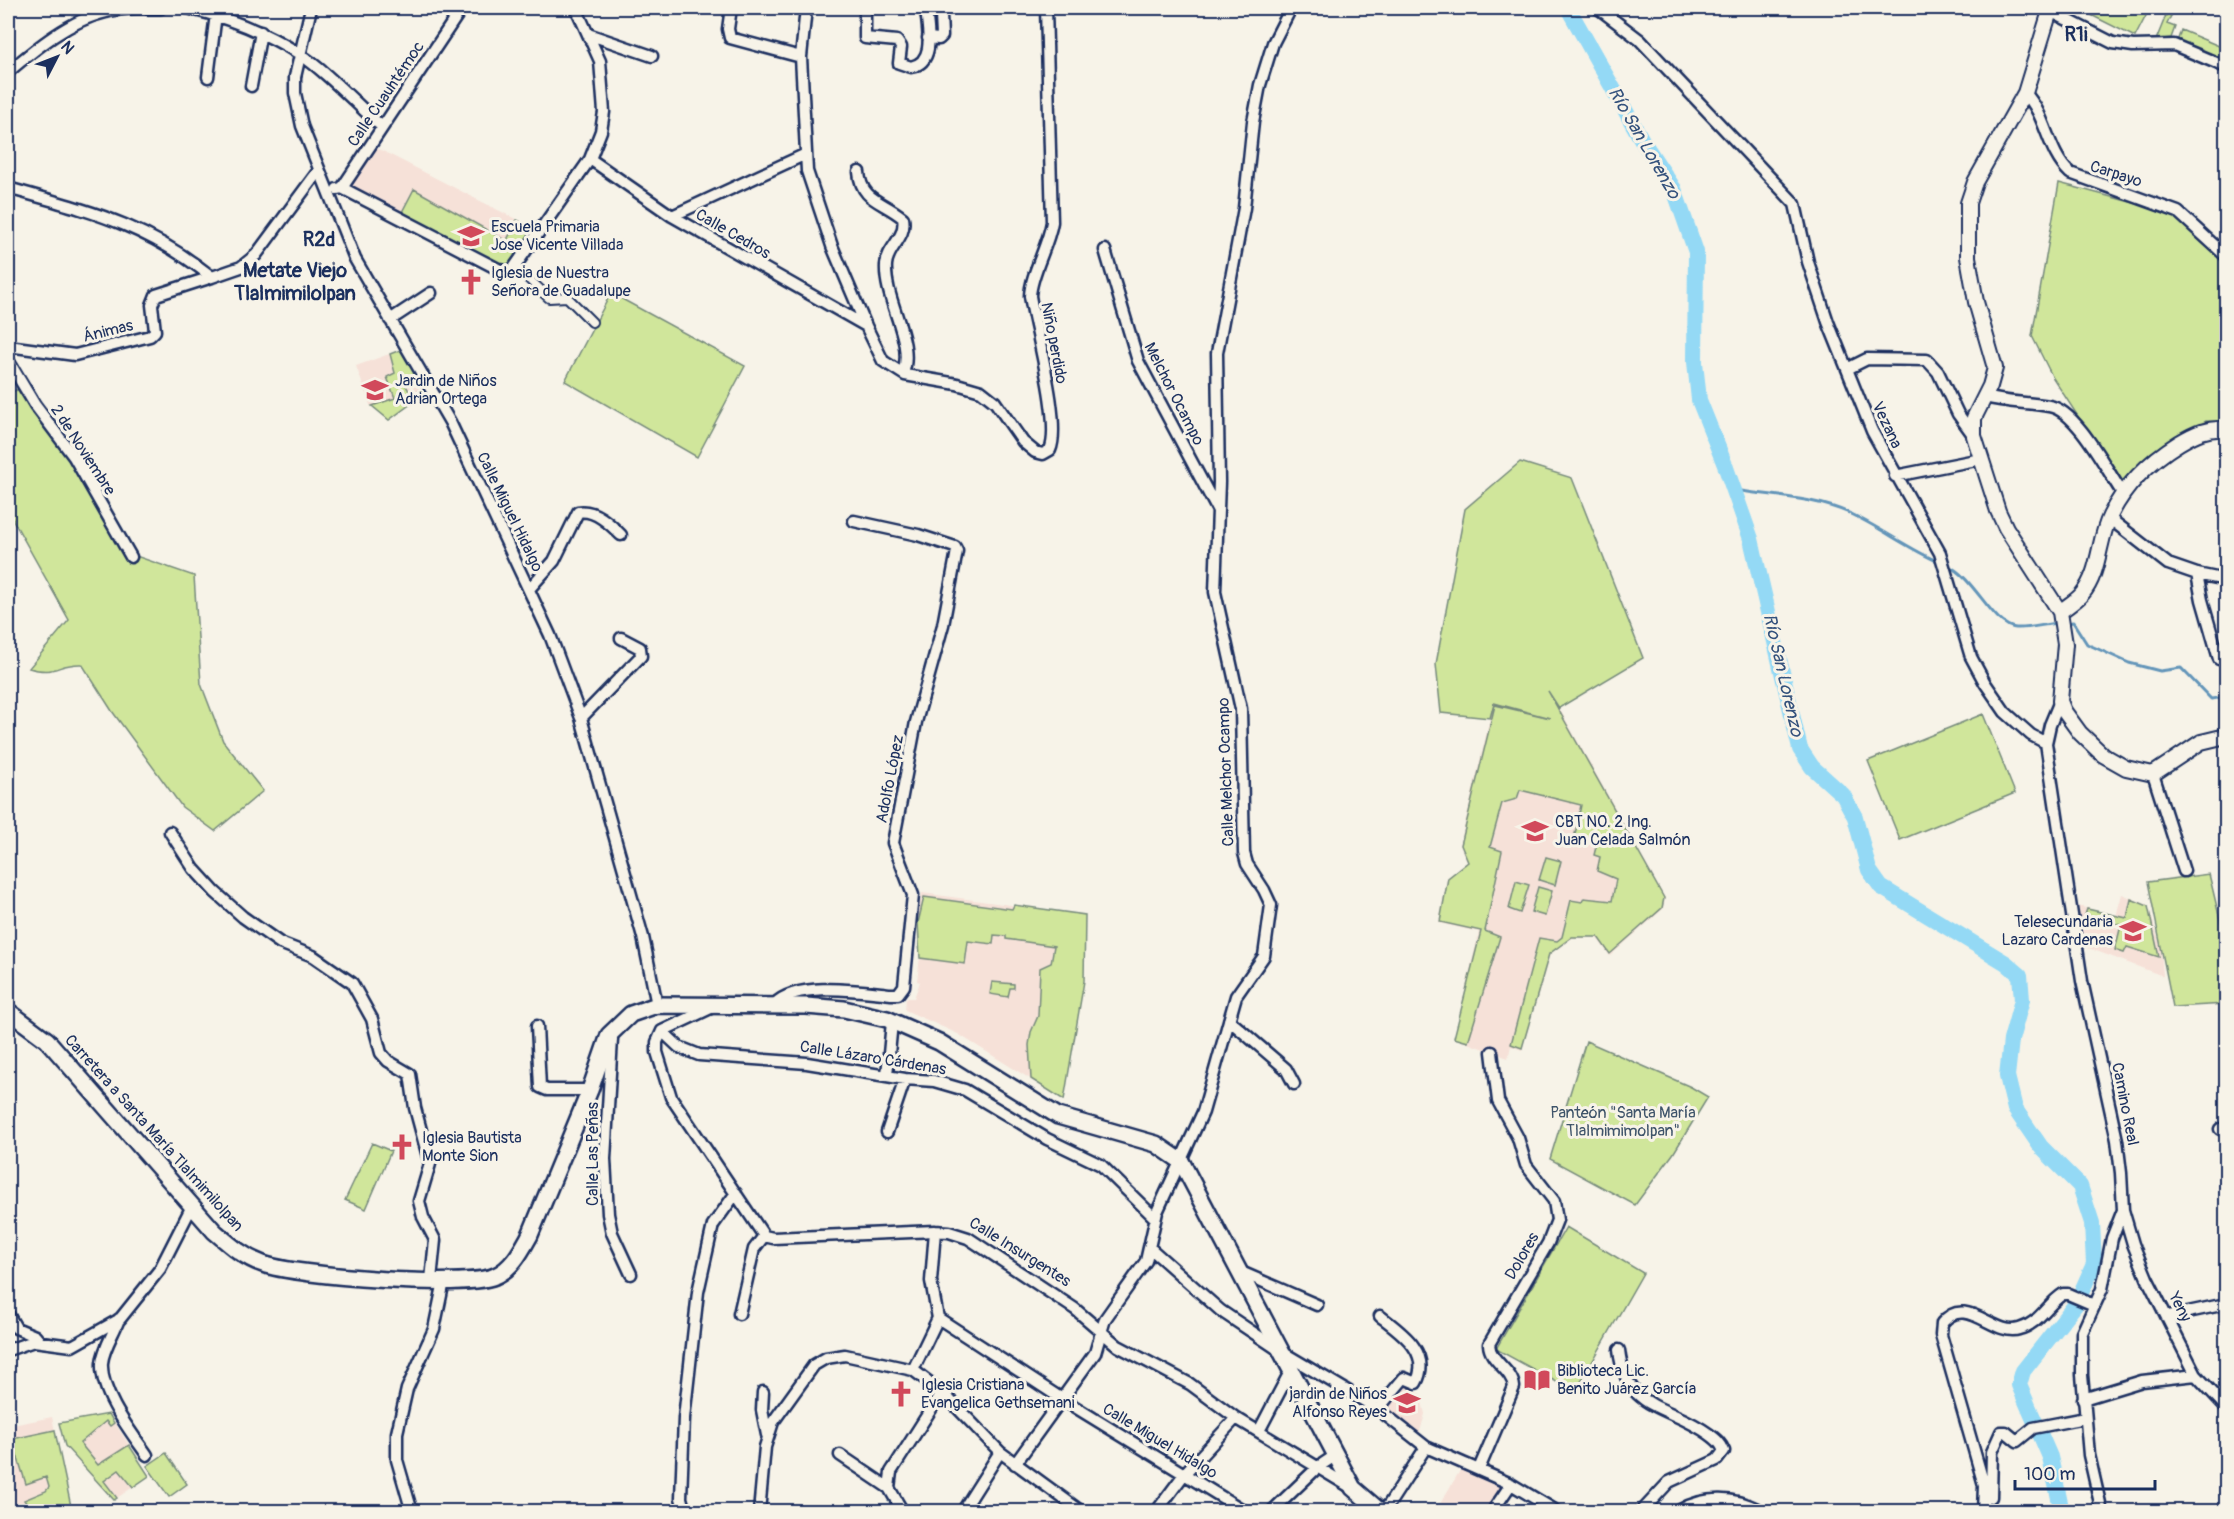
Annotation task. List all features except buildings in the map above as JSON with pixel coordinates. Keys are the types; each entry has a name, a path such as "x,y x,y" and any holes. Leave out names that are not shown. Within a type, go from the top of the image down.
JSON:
{"main road":[{"name":"Carretera a Santa María Tlalmimilolpan","path":"8,1011 47,1040 192,1206 230,1245 263,1264 301,1273 437,1280 486,1279 495,1276 513,1262 530,1236 590,1090 606,1042 613,1030 631,1014 657,1005 775,1004 844,1009 892,1022 964,1056 1058,1116 1156,1144 1181,1161 1353,1488"},
{"name":"Calle Insurgentes","path":"1353,1488 1383,1512"},
{"path":"1682,1512 1697,1505 1724,1502 1758,1512"}],"street":[{"path":"8,72 45,43 91,17 117,9 161,8"},
{"path":"187,8 216,14 261,32 300,54 381,126"},
{"name":"Calle Miguel Hidalgo","path":"311,8 294,93 297,109 355,259 450,422 530,588 572,690 640,926 657,1005"},
{"name":"Calle Cuauhtémoc","path":"342,188 381,126 462,8"},
{"path":"514,269 590,159 601,131 604,112 600,61 576,8"},
{"path":"731,8 728,29 730,38 801,57"},
{"path":"806,8 801,57 807,171 832,246 866,326"},
{"path":"865,8 866,38 897,41 901,46 898,61 901,65 911,67 924,60 928,52 926,8"},
{"path":"927,38 939,39 942,36 941,15 944,10 951,8"},
{"name":"Niño perdido","path":"866,326 883,360 903,373 981,391 995,402 1018,434 1035,452 1043,454 1050,450 1053,439 1048,384 1030,296 1030,286 1049,241 1052,222 1046,8"},
{"name":"Calle Melchor Ocampo","path":"1015,1464 1095,1353 1105,1319 1140,1270 1150,1248 1155,1218 1205,1106 1236,996 1264,956 1271,906 1264,890 1252,874 1244,853 1241,710 1215,592 1218,511 1217,353 1244,208 1253,122 1260,85 1273,43 1291,8"},
{"name":"Vezana","path":"1598,8 1640,40 1795,204 1808,262 1847,369 1872,431 1895,476 1940,553 1968,649 1985,683 2012,718 2031,735 2046,743"},
{"path":"2226,67 2174,45 2133,46 2113,43 2048,9 2025,93 1975,182 1968,202 1968,257 1976,302 1995,368 1985,397 1974,418 1974,436 2006,528 2061,615 2064,633 2060,701 2071,721 2103,755 2126,768 2153,774 2201,742 2226,736"},
{"path":"208,77 216,14"},
{"path":"251,86 261,32"},
{"path":"588,34 652,56"},
{"name":"Carpayo","path":"2025,93 2037,109 2060,163 2070,173 2178,212 2226,256"},
{"path":"672,216 806,154"},
{"name":"Calle Cedros","path":"590,159 672,216 866,326"},
{"path":"8,188 127,224 168,244 212,276 241,267 256,255 319,170"},
{"path":"859,172 860,186 865,194 903,218 905,226 886,264 890,297 908,356 903,373"},
{"path":"330,191 342,188 500,270 514,269 549,298 567,297 592,322"},
{"name":"Melchor Ocampo","path":"1105,250 1138,361 1218,511"},
{"name":"Ánimas","path":"8,346 75,355 150,336 155,332 152,305 156,295 212,276"},
{"path":"390,321 431,293"},
{"path":"1847,369 1867,359 1928,360 1938,372 1958,414 1974,436"},
{"name":"2 de Noviembre","path":"8,360 35,405 74,457 131,557"},
{"path":"1985,397 2007,403 2049,406 2068,414 2123,494"},
{"path":"2061,615 2082,594 2089,582 2109,518 2123,494 2145,469 2166,452 2196,434 2210,429 2226,429"},
{"path":"1895,476 1981,459"},
{"path":"530,588 554,561 578,512 586,511 604,519 621,535"},
{"path":"2109,518 2163,560 2197,574 2226,580"},
{"name":"Adolfo López","path":"775,1004 784,996 807,991 898,994 904,986 913,895 893,843 916,722 943,625 957,551 955,547 918,535 854,521"},
{"path":"2197,574 2218,658"},
{"path":"581,718 641,656 640,648 621,638"},
{"name":"Camino Real","path":"2060,701 2050,725 2046,743 2082,981 2117,1140 2123,1210 2112,1238 2102,1289 2082,1333 2083,1399 2089,1455 2102,1512"},
{"path":"2153,774 2184,871"},
{"path":"170,832 194,868 215,892 243,916 280,943 313,957 352,983 372,1019 381,1053 388,1061 410,1074 415,1108 429,1156 429,1170 419,1201 423,1217 435,1240 437,1280 436,1323 407,1389 397,1433 398,1460 412,1512"},
{"path":"716,1006 662,1031 657,1042 657,1052 671,1097 764,1236 754,1248 739,1314"},
{"path":"1229,1020 1286,1069 1294,1084"},
{"path":"887,1075 892,1022"},
{"path":"537,1026 540,1087 547,1090 590,1090"},
{"name":"Calle Las Peñas","path":"613,1030 605,1147 608,1214 612,1233 631,1274"},
{"name":"Calle Lázaro Cárdenas","path":"662,1031 679,1047 699,1054 798,1062 905,1079 934,1081 965,1090 1047,1139 1101,1165 1155,1218"},
{"name":"Dolores","path":"1479,1469 1514,1387 1510,1376 1492,1355 1489,1344 1548,1243 1557,1220 1554,1201 1526,1165 1518,1138 1498,1101 1492,1052"},
{"path":"887,1132 905,1079"},
{"path":"685,1512 681,1498 684,1418 698,1292 713,1225 736,1192"},
{"path":"147,1455 116,1408 102,1370 103,1357 120,1319 160,1269 192,1206"},
{"name":"Yeny","path":"2123,1210 2140,1261 2196,1375 2226,1407"},
{"path":"913,1370 938,1318 931,1281 935,1232"},
{"name":"Calle Insurgentes","path":"764,1236 773,1238 935,1232 958,1234 981,1246 1075,1308 1118,1346 1190,1384 1236,1418 1353,1488"},
{"path":"1150,1248 1221,1311 1282,1352 1378,1409 1426,1447 1511,1484 1558,1512"},
{"path":"1241,1272 1317,1305"},
{"path":"1983,1512 1984,1485 1941,1335 1942,1323 1948,1317 1968,1312 2003,1328 2021,1329 2046,1312 2060,1295 2068,1294 2094,1305"},
{"path":"2169,1316 2226,1304"},
{"path":"8,1314 16,1329 35,1336 40,1342"},
{"path":"1378,1409 1404,1378 1416,1383 1422,1365 1422,1359 1409,1341 1380,1316"},
{"name":"Calle Miguel Hidalgo","path":"938,1318 1062,1399 1246,1512"},
{"path":"8,1350 34,1341 72,1346 120,1319"},
{"path":"1619,1350 1624,1375 1643,1400 1698,1426 1718,1440 1724,1451 1717,1460 1669,1482 1641,1512"},
{"path":"768,1435 782,1408 820,1360 856,1356 913,1370 942,1392 1000,1452 1082,1512"},
{"path":"1259,1431 1292,1370"},
{"path":"2083,1399 2142,1381 2196,1375"},
{"path":"759,1512 768,1435 762,1410 763,1392"},
{"path":"889,1488 891,1472 942,1392"},
{"path":"1156,1512 1185,1473 1236,1418"},
{"path":"1988,1512 1992,1452 2001,1432 2006,1432 2017,1441 2033,1428 2085,1418"},
{"path":"1383,1512 1426,1447"},
{"path":"962,1512 1000,1452"},
{"path":"840,1455 889,1488 903,1512"},
{"path":"1271,1512 1318,1467 1336,1455"},
{"path":"1492,1512 1511,1484"}],"shaded area":[{"name":"Escuela Primaria Jose Vicente Villada","path":"373,146 535,229 509,267 347,186"},
{"name":"Jardin de Niños Adrian Ortega","path":"403,349 427,392 389,420 370,405 356,366"},
{"path":"1508,663 1543,679 1665,898 1663,909 1610,956 1597,938 1572,938 1550,954 1522,1050 1511,1046 1508,1058 1454,1038 1479,932 1439,923 1447,878 1467,862 1460,845 1502,668"},
{"path":"922,893 1085,915 1084,981 1064,1100 958,1034 905,1010 906,998 914,998 920,982 917,981 923,933 919,932 916,925"},
{"name":"Telesecundaria Lazaro Cardenas","path":"2122,894 2148,905 2161,948 2163,976 2083,946 2078,906 2116,916"},
{"name":"jardin de Niños Alfonso Reyes","path":"1404,1382 1420,1394 1425,1414 1419,1435 1384,1406"},
{"path":"109,1414 149,1476 114,1500 65,1446 59,1423"},
{"path":"52,1417 72,1511 8,1512 8,1426"},
{"path":"1464,1464 1507,1483 1487,1511 1435,1512"}],"green space":[{"path":"2077,8 2150,8 2135,37"},
{"path":"2169,8 2175,8 2167,24 2175,27 2171,38 2156,40"},
{"path":"2181,30 2226,49 2221,61 2177,42"},
{"path":"2059,183 2179,215 2226,264 2226,422 2206,421 2151,457 2128,482 2120,481 2053,378 2032,336"},
{"path":"414,189 503,239 499,246 519,254 509,267 501,267 401,214"},
{"path":"517,220 535,229 523,247 507,240"},
{"path":"611,293 745,366 697,457 565,381"},
{"path":"403,349 417,374 404,382 412,396 425,388 427,392 389,420 372,406 395,398 387,377 395,373 390,354"},
{"path":"17,389 69,459 127,559 136,556 194,576 201,684 223,741 263,791 215,831 182,807 112,711 82,664 67,665 46,671 29,668 69,620 8,511 8,396"},
{"path":"1520,462 1572,478 1643,658 1559,708 1548,691 1664,898 1662,908 1610,954 1598,937 1572,937 1549,954 1522,1048 1511,1044 1539,938 1557,941 1562,937 1571,900 1582,902 1584,898 1612,901 1616,879 1597,871 1600,857 1594,855 1597,843 1574,839 1581,805 1520,790 1517,799 1502,803 1490,847 1502,851 1485,931 1500,937 1468,1042 1454,1038 1481,931 1440,922 1448,878 1468,862 1461,845 1495,705 1550,718 1494,703 1490,718 1441,713 1436,664 1465,509"},
{"path":"1983,714 2015,793 1900,840 1868,761"},
{"path":"1546,857 1561,861 1555,885 1539,880"},
{"path":"2209,874 2226,945 2226,1004 2173,1007 2148,882"},
{"path":"1516,881 1529,885 1520,913 1509,909"},
{"path":"1538,887 1552,891 1545,916 1531,912"},
{"path":"924,897 1012,909 1014,905 1085,915 1084,981 1064,1100 1031,1079 1029,1045 1031,1032 1038,1016 1040,968 1051,963 1054,946 994,935 993,944 968,941 965,964 920,958 918,923"},
{"path":"2131,899 2148,906 2159,957 2127,947 2124,953 2115,950 2121,925 2085,915 2087,909 2127,918"},
{"path":"992,982 1014,984 1014,988 1010,988 1008,997 990,994"},
{"name":"Panteón \"Santa María Tlalmimimolpan\"","path":"1586,1041 1691,1087 1708,1097 1673,1154 1635,1205 1550,1159"},
{"path":"372,1143 391,1151 366,1209 345,1200"},
{"path":"1566,1227 1643,1273 1575,1392 1496,1349"},
{"path":"109,1414 114,1423 110,1426 106,1421 80,1443 98,1465 129,1445 149,1476 133,1487 119,1470 104,1481 117,1498 114,1500 65,1446 59,1423"},
{"path":"55,1430 72,1511 48,1511 46,1507 31,1510 24,1500 46,1491 49,1487 46,1477 26,1484 12,1439"},
{"path":"166,1453 187,1484 169,1497 147,1466"}],"waterway":[{"name":"Río San Lorenzo","path":"1568,8 1643,142 1674,189 1696,252 1695,362 1699,400 1751,539 1800,749 1812,767 1843,795 1855,817 1869,870 1881,887 2006,963 2020,975 2022,1000 2011,1040 2007,1076 2015,1109 2041,1147 2080,1186 2092,1223 2094,1264 2076,1304 2023,1371 2019,1385 2050,1457 2062,1512"},
{"path":"1734,490 1807,500 1836,508 1939,562"},
{"path":"1948,566 1966,580 1999,619 2008,625 2021,628 2058,623"},
{"path":"2065,623 2073,622 2087,644 2129,663 2160,671 2181,668 2211,699 2226,697"}],"place":[{"name":"Escuela Primaria Jose Vicente Villada","path":"471,236"},
{"name":"Iglesia de Nuestra Señora de Guadalupe","path":"471,282"},
{"name":"Jardin de Niños Adrian Ortega","path":"375,390"},
{"name":"CBT NO. 2 Ing. Juan Celada Salmón","path":"1535,831"},
{"name":"Telesecundaria Lazaro Cardenas","path":"2133,931"},
{"name":"Iglesia Bautista Monte Sion","path":"402,1147"},
{"name":"Biblioteca Lic. Benito Juárez García","path":"1537,1380"},
{"name":"Iglesia Cristiana Evangelica Gethsemani","path":"901,1394"},
{"name":"jardin de Niños Alfonso Reyes","path":"1407,1403"}],"district":[{"name":"R1i","path":"2076,34"},
{"name":"R2d","path":"319,239"},
{"name":"Metate Viejo Tlalmimilolpan","path":"295,282"}]}
